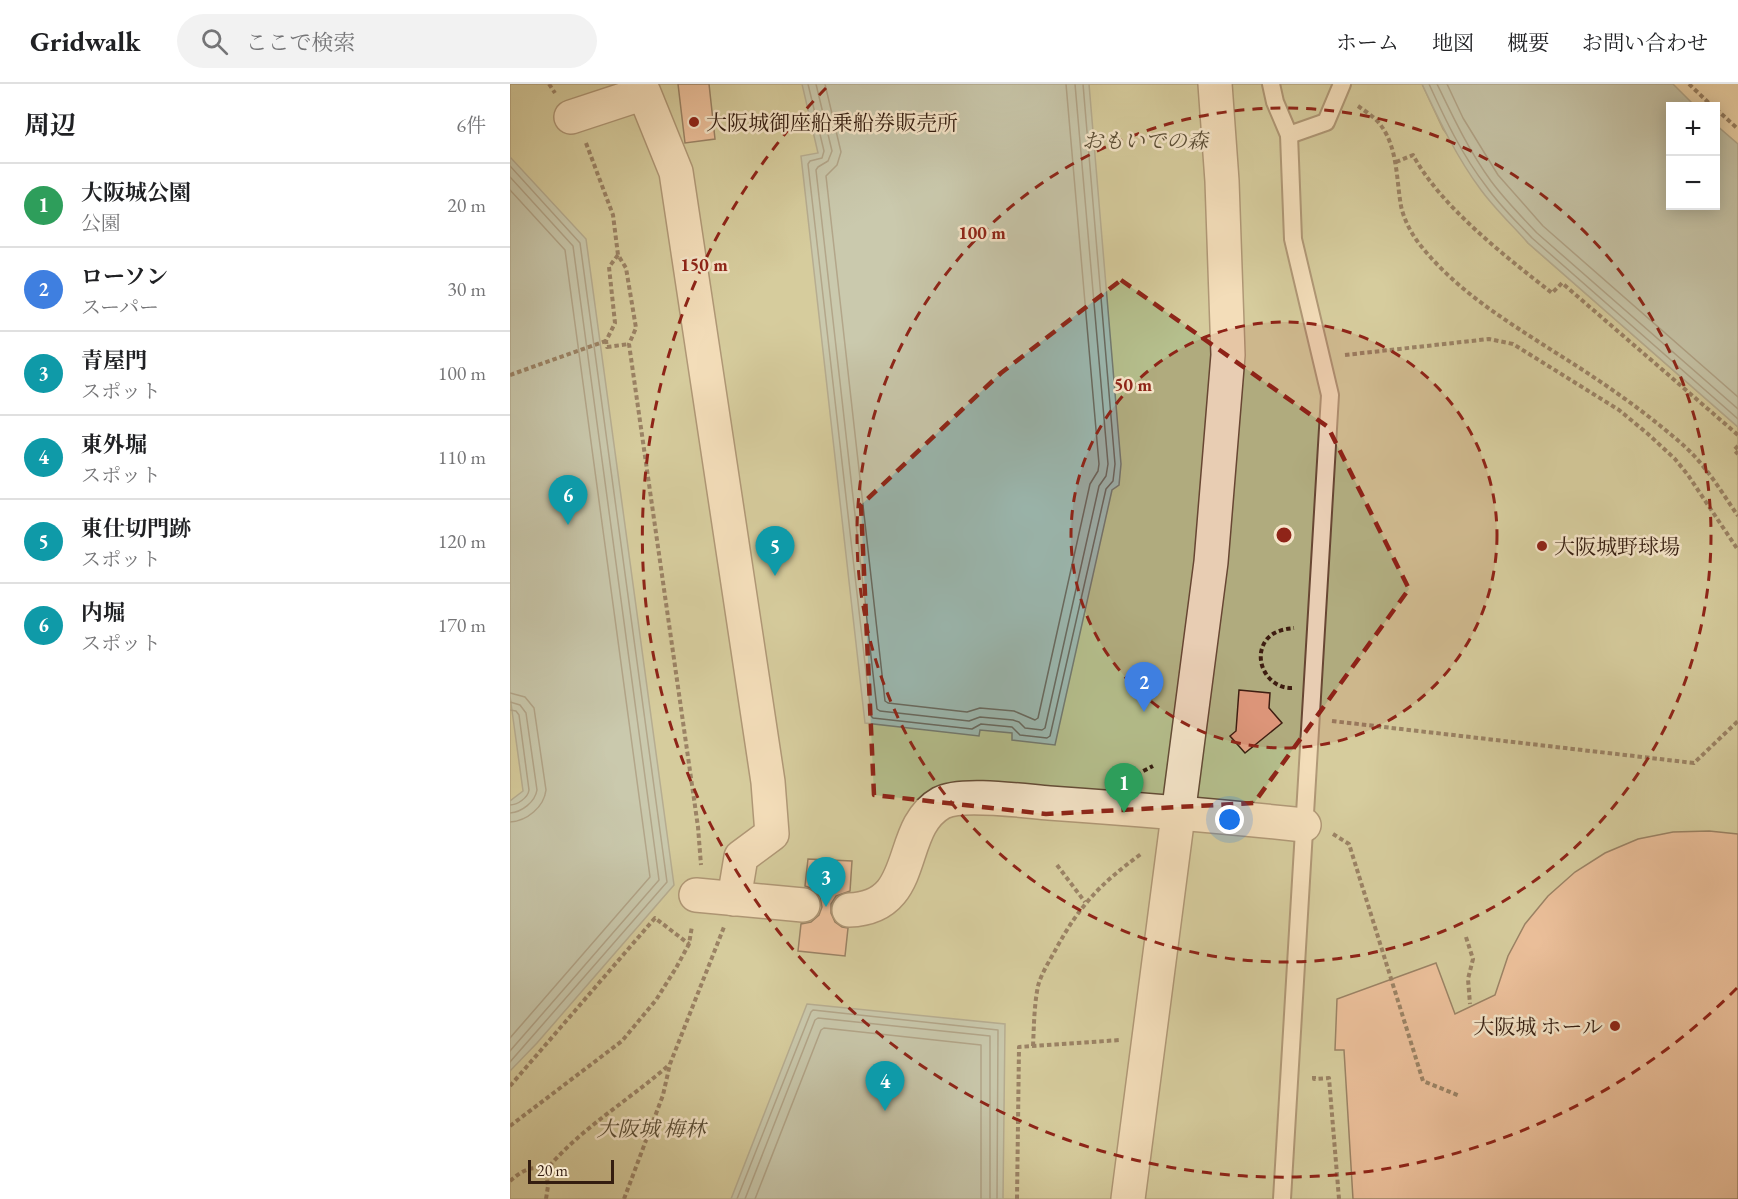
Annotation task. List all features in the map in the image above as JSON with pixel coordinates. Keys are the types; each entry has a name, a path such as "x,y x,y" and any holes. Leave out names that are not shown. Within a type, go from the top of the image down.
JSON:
{"street":[{"path":"1128,1199 1166,811 1211,562 1228,355 1219,85"},
{"path":"571,117 644,93 676,172 768,783 772,834 741,857 734,899"},
{"path":"849,910 865,909 880,902 891,893 922,821 929,812 948,801 963,798 1166,811 1320,833"},
{"path":"696,895 803,905"}],"lane":[{"path":"1271,84 1275,102 1289,135 1293,239 1330,395 1310,719 1320,833 1282,1199"},
{"path":"1289,135 1326,122 1342,84"}],"path":[{"path":"510,1126 622,1041 656,1000 689,944 702,859 629,344 636,328 626,268 618,255 612,215 599,174 586,143 549,84"},
{"path":"1689,84 1708,102"},
{"path":"1358,106 1379,123 1396,162 1401,207 1409,228 1422,247 1456,283 1499,317 1602,382 1684,446 1703,465 1738,516"},
{"path":"1720,113 1738,129"},
{"path":"1396,162 1413,155 1432,186 1503,253 1552,293 1562,283 1738,435"},
{"path":"510,375 606,342 615,323 609,267 618,255"},
{"path":"1345,355 1479,340 1513,344 1619,410 1648,434 1675,459 1688,475 1738,550"},
{"path":"606,342 607,347 629,344"},
{"path":"1738,446 1734,450 1738,454"},
{"path":"1312,687 1288,689 1277,686 1265,672 1263,650 1266,640 1283,629 1315,625"},
{"path":"1310,719 1694,763 1738,721"},
{"path":"1033,1046 1038,984 1070,922 1101,886 1149,849 1166,811"},
{"path":"1349,844 1423,1081 1460,1096"},
{"path":"1057,865 1085,902"},
{"path":"624,1199 663,1095 670,1064 734,899"},
{"path":"510,1086 656,918 689,944"},
{"path":"1466,937 1473,959 1468,979 1470,1004"},
{"path":"1017,1199 1019,1047 1124,1040 1122,1051"},
{"path":"546,1199 548,1186 546,1170 572,1141 670,1064"},
{"path":"1314,1068 1314,1079 1329,1078 1339,1199"},
{"path":"510,1181 524,1170 538,1167 546,1170"}],"highlighted area":[{"path":"1121,280 1328,427 1409,589 1254,803 1046,814 874,795 861,505 1001,373"}],"green space":[{"path":"510,84 1422,84 1443,129 1528,243 1738,427 1738,1199 510,1199"}],"water":[{"path":"802,84 1089,84 1121,464 1119,485 1112,490 1055,745 1012,740 1012,733 980,730 979,736 865,723 801,156 818,153"},
{"path":"1422,84 1673,84 1691,102 1666,102 1666,210 1720,210 1720,128 1738,144 1738,427 1528,243 1481,190 1442,125"},
{"path":"510,157 586,239 674,885 510,1071 510,801 523,791 510,696"},
{"path":"807,1004 1005,1024 1003,1199 731,1199"}],"building":[{"path":"678,84 709,84 715,139 685,143"},
{"path":"1239,690 1270,693 1269,708 1282,723 1245,753 1230,736 1236,731"},
{"name":"大阪城 ホール","path":"1709,831 1738,834 1738,1199 1353,1199 1344,1050 1335,1050 1337,999 1436,963 1455,1014 1495,995 1508,956 1525,924 1548,896 1575,872 1605,853 1638,839 1673,832"},
{"path":"808,859 852,861 850,891 836,896 831,904 831,913 835,922 848,928 845,956 798,951 801,924 811,922 819,915 822,907 820,897 813,889 805,886"}],"place":[{"name":"大阪城御座船乗船券販売所","path":"694,122"},
{"name":"内堀","path":"568,525"},
{"name":"大阪城野球場","path":"1542,546"},
{"name":"東仕切門跡","path":"775,576"},
{"name":"ローソン","path":"1144,712"},
{"name":"大阪城公園","path":"1124,813"},
{"name":"青屋門","path":"826,907"},
{"name":"大阪城 ホール","path":"1615,1026"},
{"name":"東外堀","path":"885,1111"}],"park label":[{"name":"おもいでの森","path":"1145,140"},
{"name":"大阪城 梅林","path":"651,1128"}]}
